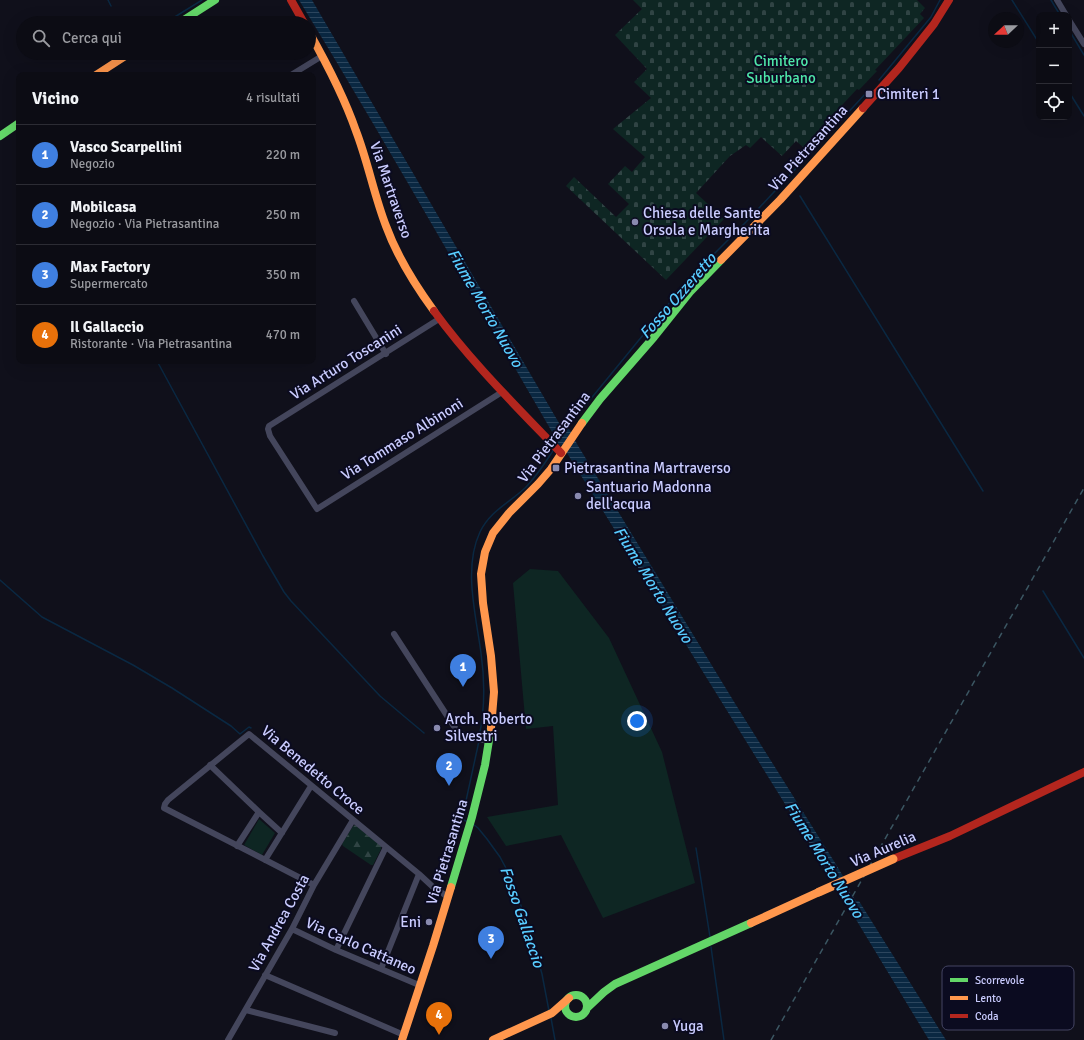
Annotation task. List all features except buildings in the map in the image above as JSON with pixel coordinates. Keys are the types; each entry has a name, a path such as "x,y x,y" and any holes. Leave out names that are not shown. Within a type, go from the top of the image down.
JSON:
{"street":[{"path":"189,16 215,0"},
{"path":"291,0 300,16"},
{"name":"Via Pietrasantina","path":"403,1037 433,946 472,817 482,780 492,724 494,692 492,662 485,622 482,592 484,556 490,540 498,525 551,469 559,450 573,436 600,399 654,337 690,292 780,200 899,68 934,24 949,0"},
{"path":"1057,0 1064,12"},
{"path":"1072,25 1084,44"},
{"name":"Via Martraverso","path":"316,45 346,104 361,144 390,238 407,270 425,299 461,346 502,392 559,450"},
{"path":"316,60 322,56"},
{"path":"101,72 119,60"},
{"path":"296,72 315,60"},
{"path":"0,136 16,126"},
{"path":"354,301 386,354"},
{"name":"Via Arturo Toscanini","path":"317,509 270,436 268,429 270,424 386,354 440,319"},
{"name":"Via Tommaso Albinoni","path":"317,509 502,392"},
{"path":"394,634 457,731 460,734 489,741"},
{"name":"Via Benedetto Croce","path":"237,846 166,809 164,806 168,800 249,734 433,887 448,897"},
{"path":"210,765 282,833"},
{"name":"Via Aurelia","path":"588,1008 596,998 615,984 893,859 950,836 1084,772"},
{"path":"265,860 312,786"},
{"path":"259,812 237,846 314,886"},
{"name":"Via Andrea Costa","path":"228,1040 292,929 314,886 353,820"},
{"path":"336,950 386,847"},
{"path":"381,969 418,874"},
{"name":"Via Carlo Cattaneo","path":"292,929 336,950 419,985"},
{"path":"265,976 403,1037"},
{"name":"Via Aurelia","path":"580,995 606,990"},
{"path":"493,1040 552,1013 568,998 574,995 580,995 586,1000 588,1008 581,1016 575,1017 552,1013"},
{"path":"568,998 565,1003 565,1007 570,1015"},
{"path":"246,1010 335,1033"}],"green space":[{"name":"Cimitero Suburbano","path":"633,0 917,0 925,8 920,14 924,18 875,70 877,71 859,90 857,89 803,147 796,141 782,156 761,137 750,148 746,145 730,156 696,193 724,219 666,280 566,186 574,177 616,217 629,204 608,184 625,166 632,172 645,157 613,129 651,98 634,82 647,69 615,35 642,9"},
{"path":"530,569 558,571 609,638 662,752 695,883 603,918 561,835 506,846 487,817 558,805 553,726 526,729 513,583"},
{"path":"259,819 275,833 262,855 244,845"},
{"path":"355,825 381,846 373,865 342,844"}],"water":[{"name":"Fiume Morto Nuovo","path":"299,0 312,0 559,423 570,430 577,444 736,705 837,866 850,888 849,891 856,901 859,901 946,1040 929,1040 852,913 852,909 848,901 844,899 562,445 560,446 557,443 555,437 428,218 316,28 316,16 309,16"}],"waterway":[{"path":"108,0 111,6"},
{"path":"176,16 202,0"},
{"name":"Fosso Ozzeretto","path":"879,80 931,17 940,0"},
{"path":"1012,0 1036,38"},
{"path":"1051,0 1058,12"},
{"path":"1072,35 1084,55"},
{"name":"Fosso Ozzeretto","path":"566,429 689,279 746,222 868,91"},
{"path":"1072,97 1084,116"},
{"path":"800,196 983,491"},
{"path":"159,364 284,592 380,696 424,733"},
{"name":"Fosso Gallaccio","path":"479,737 484,684 472,592 472,561 475,546 480,532 489,518 525,488 541,469 554,449"},
{"path":"0,580 42,617 133,665 172,688 231,726 240,734 249,727 251,728"},
{"path":"1043,591 1084,658"},
{"name":"Fosso Gallaccio","path":"468,822 462,819 479,741"},
{"name":"Fosso Gallaccio","path":"473,824 478,828 500,857 517,894 542,974 549,1011"},
{"path":"696,848 710,937"},
{"path":"711,947 724,1040"},
{"name":"Fosso Gallaccio","path":"551,1018 555,1040"}],"railway":[{"path":"771,1040 1084,488"}],"traffic: fast":[{"path":"190,16 215,0"},
{"path":"0,136 16,125"},
{"path":"582,423 600,399 654,337 690,292 721,260"},
{"path":"451,887 472,817 485,765 491,728"},
{"path":"587,1008 615,984 751,923"},
{"path":"576,995 584,998 587,1006 584,1014 576,1017 568,1014 565,1006 568,998 576,995"}],"traffic: slow":[{"path":"316,45 335,80 346,105 360,143 390,237 407,270 434,311"},
{"path":"101,72 119,60"},
{"path":"721,260 780,200 863,108"},
{"path":"491,728 494,692 481,574 485,552 493,533 509,513 551,469 582,423"},
{"path":"819,892 893,859"},
{"path":"402,1040 451,887"},
{"path":"751,923 819,892"},
{"path":"493,1040 552,1013 569,998"}],"traffic: jam":[{"path":"291,0 300,16"},
{"path":"863,108 899,68 934,24 949,0"},
{"path":"434,311 479,366 561,453"},
{"path":"893,859 950,836 1084,772"}],"place":[{"name":"Cimiteri 1","path":"869,94"},
{"name":"Chiesa delle Sante Orsola e Margherita","path":"635,222"},
{"name":"Pietrasantina Martraverso","path":"556,468"},
{"name":"Santuario Madonna dell'acqua","path":"578,496"},
{"name":"Vasco Scarpellini","path":"463,687"},
{"name":"Arch. Roberto Silvestri","path":"437,728"},
{"name":"Mobilcasa","path":"449,786"},
{"name":"Eni","path":"429,922"},
{"name":"Max Factory","path":"491,959"},
{"name":"Yuga","path":"665,1026"},
{"name":"Il Gallaccio","path":"439,1035"}]}
